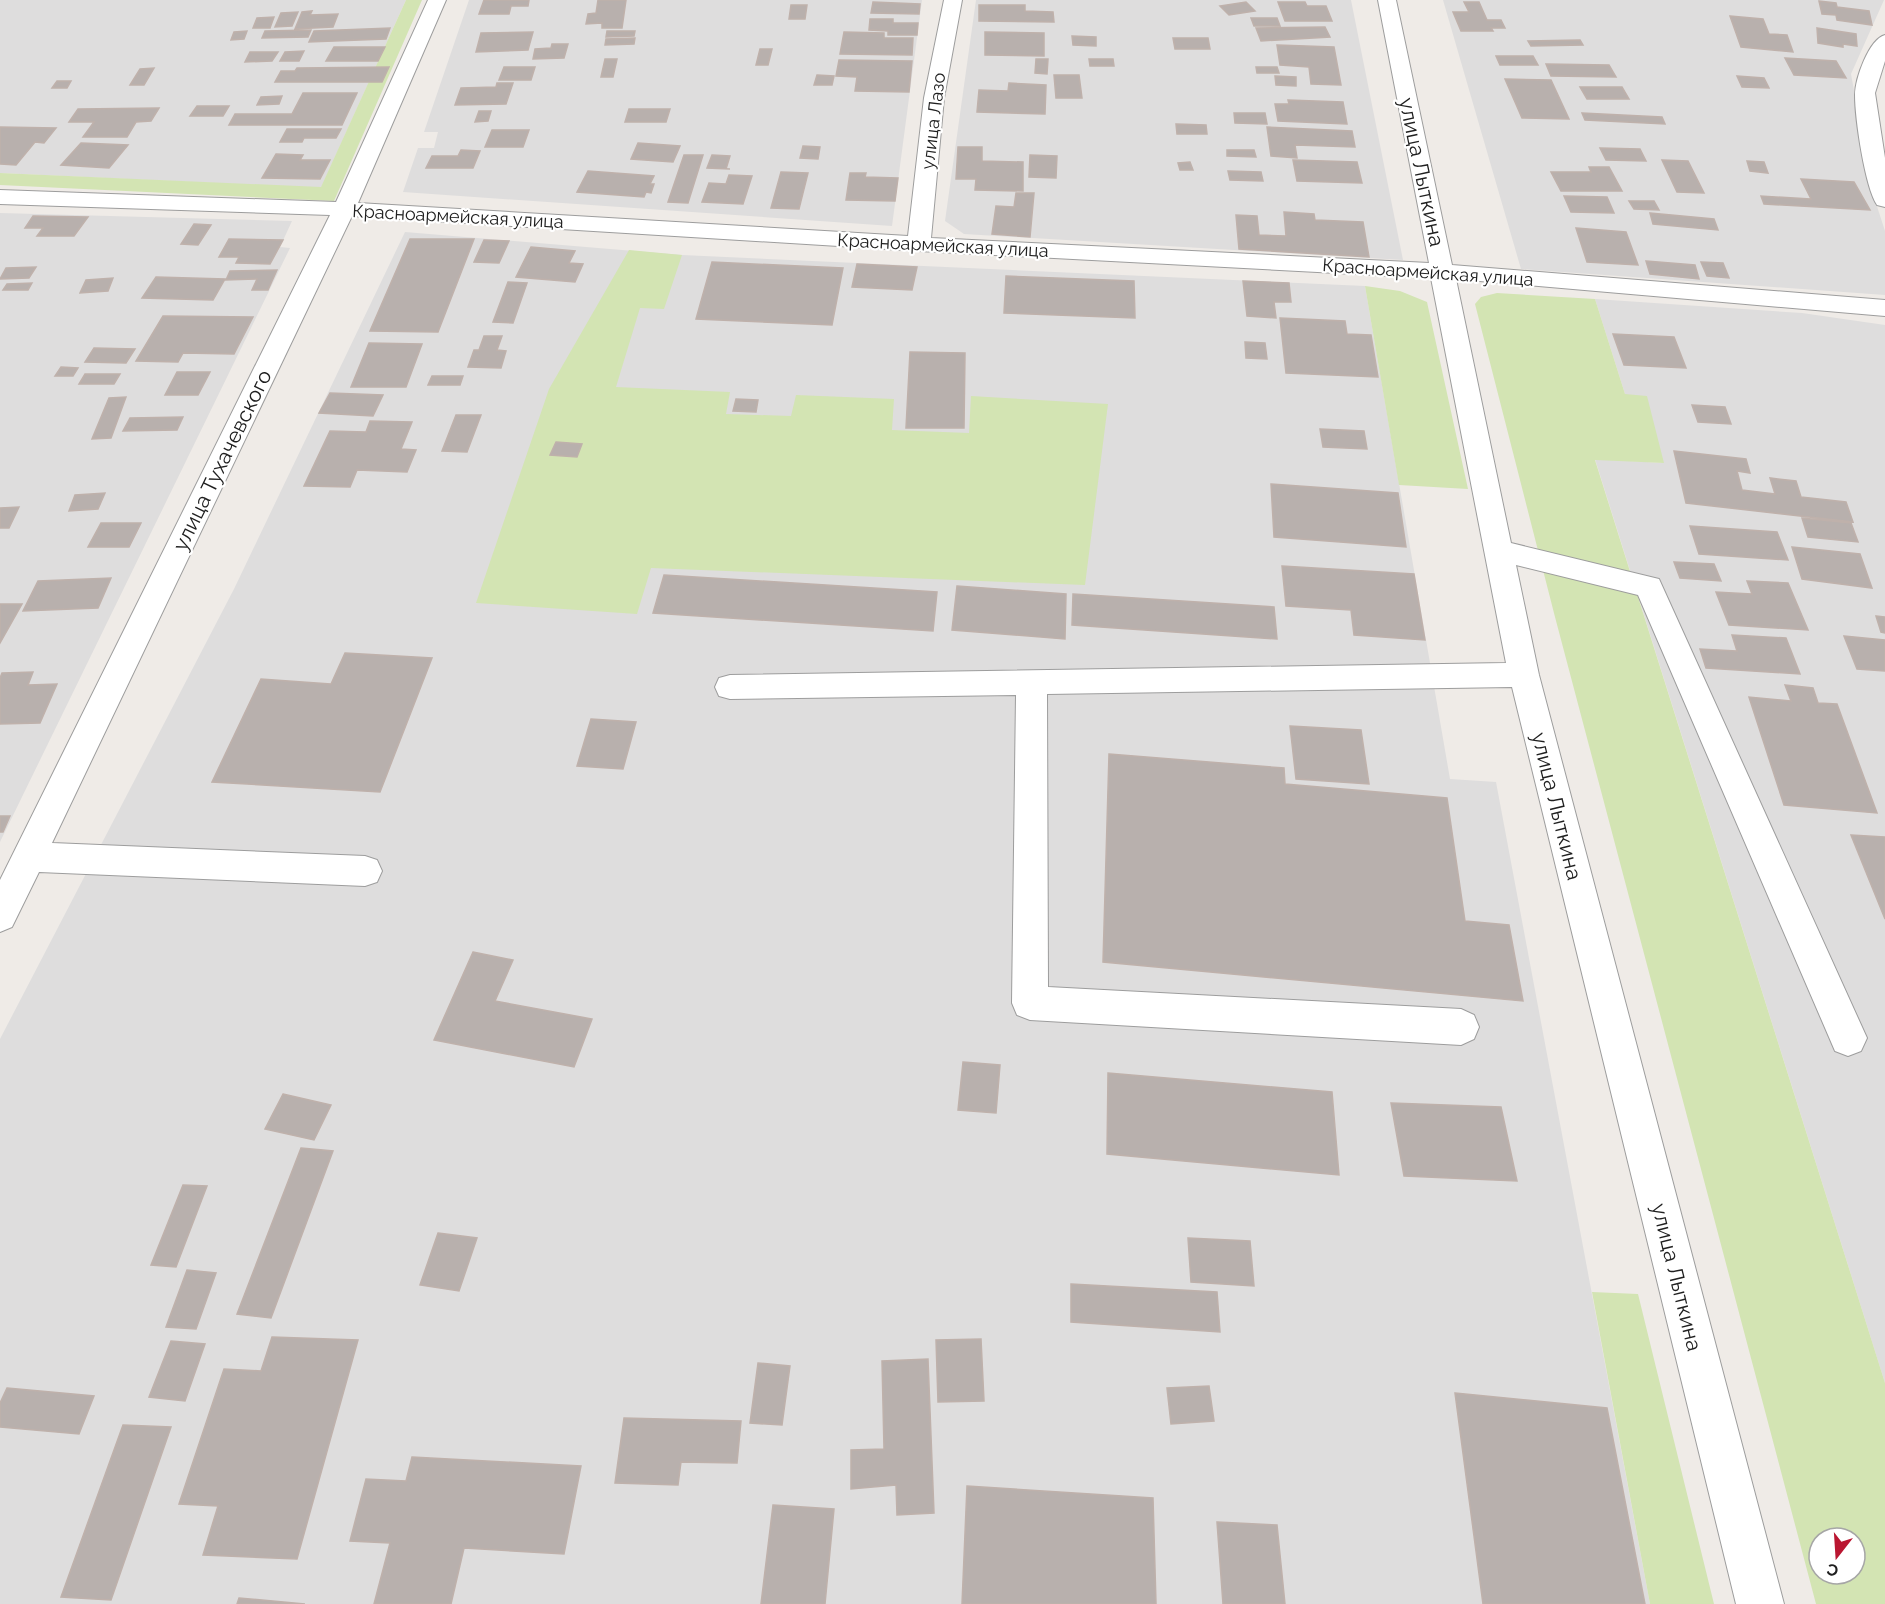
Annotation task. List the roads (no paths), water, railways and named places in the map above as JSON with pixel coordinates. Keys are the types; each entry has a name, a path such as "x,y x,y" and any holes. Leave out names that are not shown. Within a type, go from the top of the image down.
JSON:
{"street":[{"name":"улица Тухачевского","path":"0,916 344,209 437,0"},
{"name":"улица Лазо","path":"919,244 934,98 953,0"},
{"name":"улица Лыткина","path":"1387,0 1524,675 1760,1604"},
{"path":"1885,41 1879,48 1865,93 1878,185 1885,200"},
{"name":"Красноармейская улица","path":"0,196 344,209 919,244 1443,271 1885,308"},
{"path":"1499,550 1649,587 1848,1038"},
{"path":"730,687 1524,675"},
{"path":"1032,684 1030,1003 1461,1027"},
{"path":"29,858 365,871"}]}
